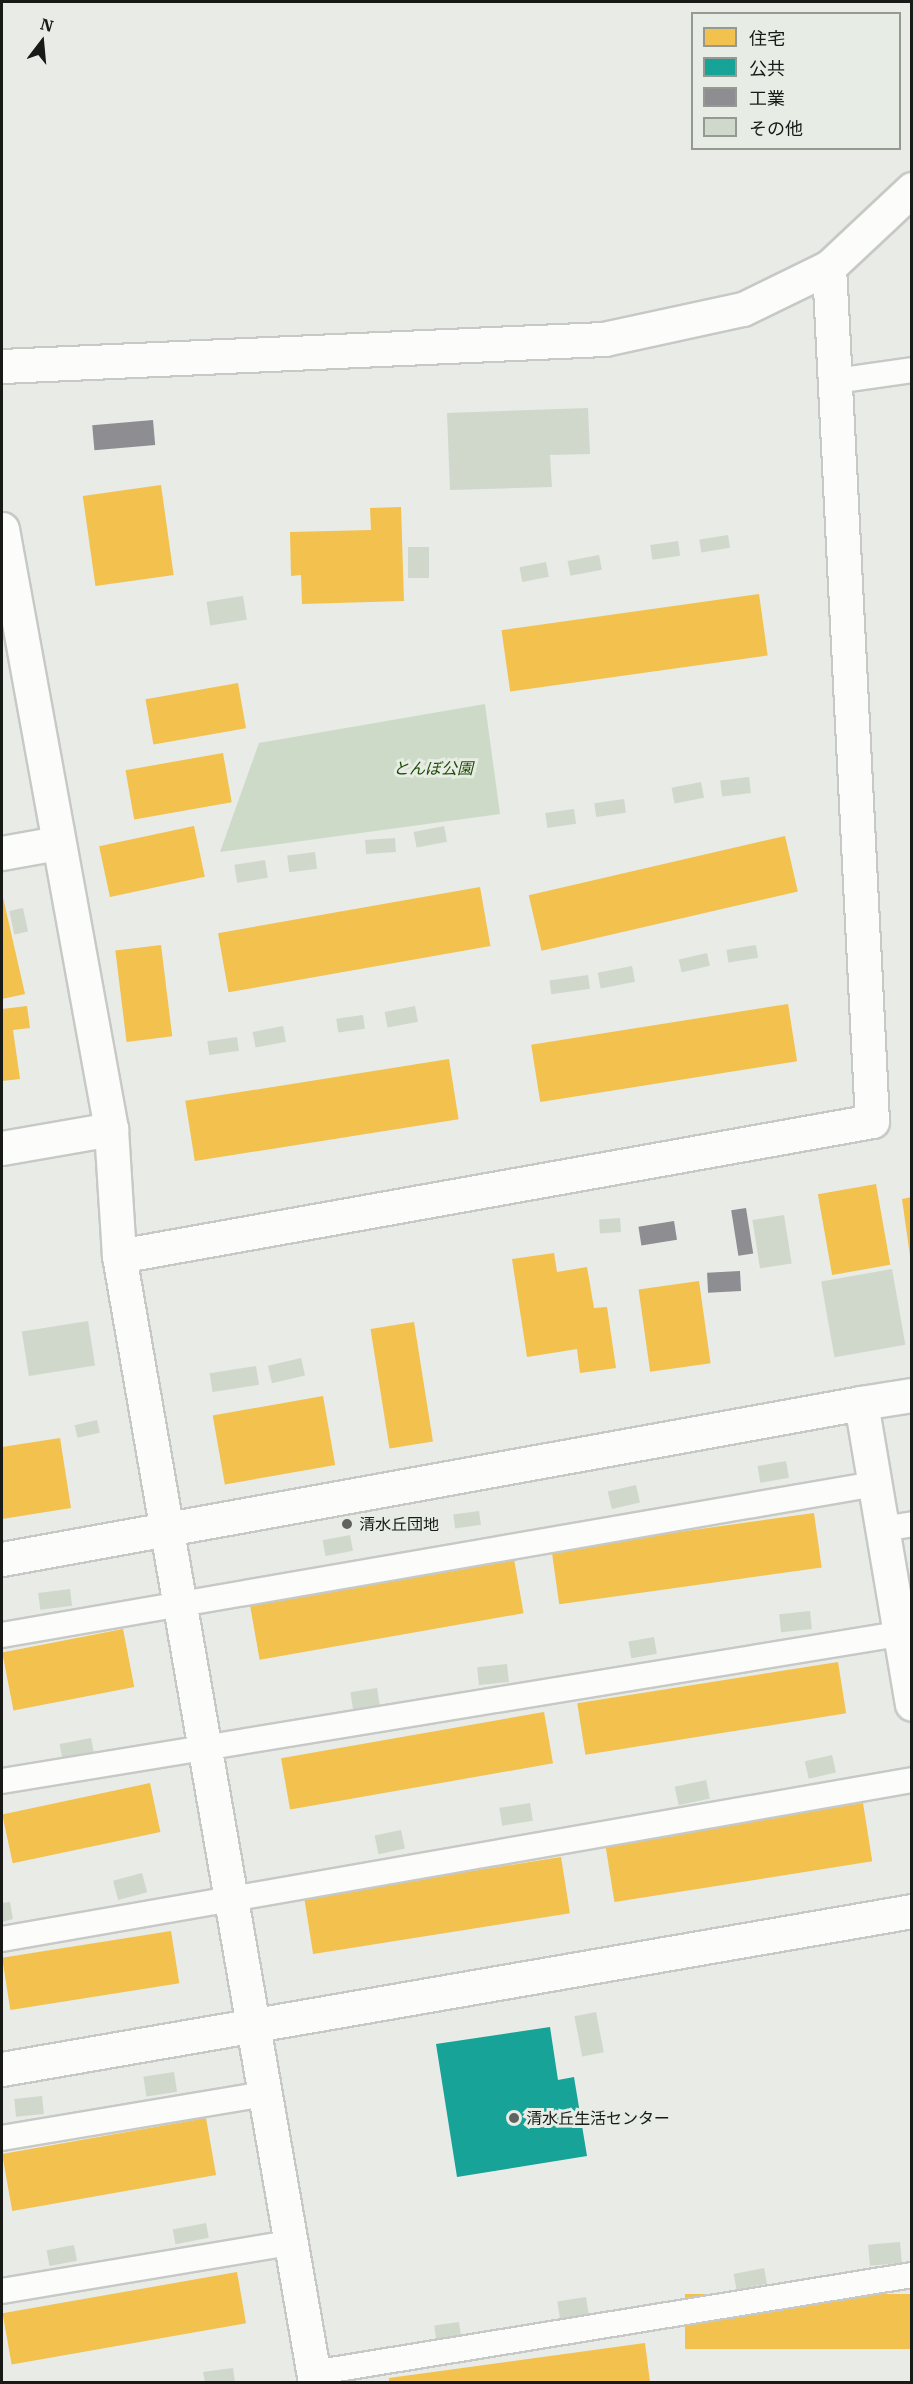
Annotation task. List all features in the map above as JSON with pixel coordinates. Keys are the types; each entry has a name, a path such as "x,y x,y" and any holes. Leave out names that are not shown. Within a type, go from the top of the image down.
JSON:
{"street":[{"path":"2,366 604,339 743,309 829,267 912,189"},
{"path":"118,1256 872,1121 829,267"},
{"path":"3,549 111,1129 118,1256 178,1605 206,1746 314,2378"},
{"path":"2,853 58,843"},
{"path":"2,1148 111,1129"},
{"path":"2,1559 912,1395"},
{"path":"861,1403 874,1484 897,1526 899,1634 912,1704"},
{"path":"2,2069 912,1911"}],"lane":[{"path":"836,381 912,370"},
{"path":"2,1635 874,1484"},
{"path":"2,1781 899,1634"},
{"path":"2,1939 912,1780"},
{"path":"2,2138 266,2094"},
{"path":"2,2291 290,2243"},
{"path":"314,2378 912,2275"}],"green space":[{"name":"とんぼ公園","path":"485,704 500,814 220,852 259,743"}],"building: 住宅":[{"path":"161,485 174,575 95,586 83,496"},
{"path":"401,507 404,601 302,604 301,575 291,576 290,532 371,530 370,508"},
{"path":"759,594 768,655 510,692 502,630"},
{"path":"238,683 246,728 153,745 145,699"},
{"path":"223,753 232,802 134,819 126,770"},
{"path":"194,826 205,877 110,897 99,846"},
{"path":"785,836 798,892 542,951 529,895"},
{"path":"480,887 490,946 228,992 218,933"},
{"path":"2,893 25,994 2,999"},
{"path":"161,945 172,1036 127,1042 115,951"},
{"path":"788,1004 797,1061 540,1102 531,1045"},
{"path":"27,1006 30,1028 13,1030 20,1079 2,1081 2,1009"},
{"path":"449,1059 459,1119 195,1161 185,1101"},
{"path":"876,1184 890,1265 832,1275 818,1194"},
{"path":"912,1197 912,1256 910,1256 902,1199"},
{"path":"554,1253 557,1272 587,1267 594,1308 607,1307 616,1368 580,1373 577,1349 527,1357 512,1259"},
{"path":"699,1281 711,1363 650,1372 639,1289"},
{"path":"414,1322 433,1442 389,1448 371,1329"},
{"path":"323,1396 335,1465 225,1484 213,1415"},
{"path":"60,1438 71,1508 2,1519 2,1447"},
{"path":"814,1513 822,1567 559,1604 552,1550"},
{"path":"514,1559 524,1613 260,1660 250,1606"},
{"path":"123,1629 134,1687 14,1710 2,1652"},
{"path":"838,1662 846,1713 585,1755 577,1703"},
{"path":"544,1712 553,1763 290,1810 281,1758"},
{"path":"150,1783 160,1832 13,1863 2,1814"},
{"path":"863,1803 872,1861 614,1902 605,1844"},
{"path":"561,1857 570,1913 313,1954 304,1898"},
{"path":"171,1931 179,1983 10,2010 2,1958"},
{"path":"206,2118 216,2175 12,2211 2,2154"},
{"path":"237,2272 246,2323 12,2365 3,2313"},
{"path":"685,2294 912,2294 912,2349 685,2349"},
{"path":"645,2343 650,2382 389,2382 389,2378"}],"building: 公共":[{"name":"清水丘生活センター","path":"550,2027 558,2080 574,2077 587,2156 457,2177 436,2044"}],"building: 工業":[{"path":"153,420 155,445 94,450 92,425"},
{"path":"746,1208 753,1253 738,1256 731,1210"},
{"path":"674,1221 677,1240 641,1245 638,1227"},
{"path":"740,1271 741,1291 708,1293 707,1273"}],"building: その他":[{"path":"588,408 590,454 550,455 552,487 450,490 447,413"},
{"path":"728,535 730,548 701,552 699,540"},
{"path":"678,541 680,556 652,560 650,545"},
{"path":"408,547 429,547 429,578 408,578"},
{"path":"599,555 602,570 570,576 568,561"},
{"path":"546,562 549,577 522,582 519,567"},
{"path":"243,596 247,620 210,625 206,602"},
{"path":"749,777 751,793 722,796 720,781"},
{"path":"701,782 704,798 675,803 672,788"},
{"path":"624,799 626,813 596,817 594,803"},
{"path":"574,809 576,824 547,828 545,813"},
{"path":"444,826 447,842 417,848 414,832"},
{"path":"395,838 396,852 366,854 365,840"},
{"path":"315,852 317,869 289,872 287,855"},
{"path":"265,860 268,878 237,883 234,865"},
{"path":"23,908 28,931 14,934 9,911"},
{"path":"756,945 758,958 728,963 726,950"},
{"path":"707,953 710,966 682,972 679,960"},
{"path":"632,966 635,982 601,988 598,973"},
{"path":"588,975 590,989 551,994 549,980"},
{"path":"415,1006 418,1022 388,1028 385,1012"},
{"path":"363,1015 365,1029 338,1033 336,1019"},
{"path":"283,1026 286,1042 256,1048 253,1032"},
{"path":"237,1037 239,1051 209,1055 207,1041"},
{"path":"784,1215 792,1263 760,1268 752,1220"},
{"path":"620,1218 621,1232 600,1233 599,1219"},
{"path":"892,1269 905,1345 834,1357 821,1282"},
{"path":"88,1321 95,1365 29,1376 22,1331"},
{"path":"301,1358 305,1376 272,1383 268,1366"},
{"path":"256,1366 259,1385 213,1392 210,1373"},
{"path":"97,1420 100,1433 78,1438 75,1425"},
{"path":"786,1461 789,1478 760,1483 757,1466"},
{"path":"636,1485 640,1503 612,1509 608,1492"},
{"path":"479,1511 481,1525 455,1528 453,1515"},
{"path":"350,1535 353,1551 326,1556 323,1540"},
{"path":"70,1589 72,1606 40,1610 38,1593"},
{"path":"810,1611 812,1629 781,1632 779,1614"},
{"path":"654,1637 657,1654 631,1658 628,1642"},
{"path":"507,1664 509,1682 479,1685 477,1667"},
{"path":"377,1688 380,1706 353,1710 350,1692"},
{"path":"91,1738 94,1754 63,1760 60,1744"},
{"path":"832,1755 836,1773 809,1779 805,1761"},
{"path":"706,1780 710,1799 679,1805 675,1787"},
{"path":"530,1803 533,1821 502,1826 499,1808"},
{"path":"401,1830 405,1849 379,1854 375,1836"},
{"path":"142,1873 147,1892 118,1900 113,1881"},
{"path":"10,1902 13,1919 2,1922 2,1903"},
{"path":"596,2012 604,2052 582,2056 574,2016"},
{"path":"174,2072 177,2092 147,2097 143,2077"},
{"path":"42,2096 44,2114 16,2117 14,2099"},
{"path":"206,2223 209,2238 175,2244 173,2229"},
{"path":"900,2242 902,2263 870,2266 868,2245"},
{"path":"74,2245 77,2261 50,2266 47,2250"},
{"path":"764,2268 767,2284 737,2290 734,2274"},
{"path":"586,2297 589,2315 560,2319 557,2302"},
{"path":"459,2322 461,2336 436,2339 434,2325"},
{"path":"233,2368 235,2382 205,2382 203,2372"}],"place":[{"name":"清水丘団地","path":"347,1524"},
{"name":"清水丘生活センター","path":"514,2118"}]}
